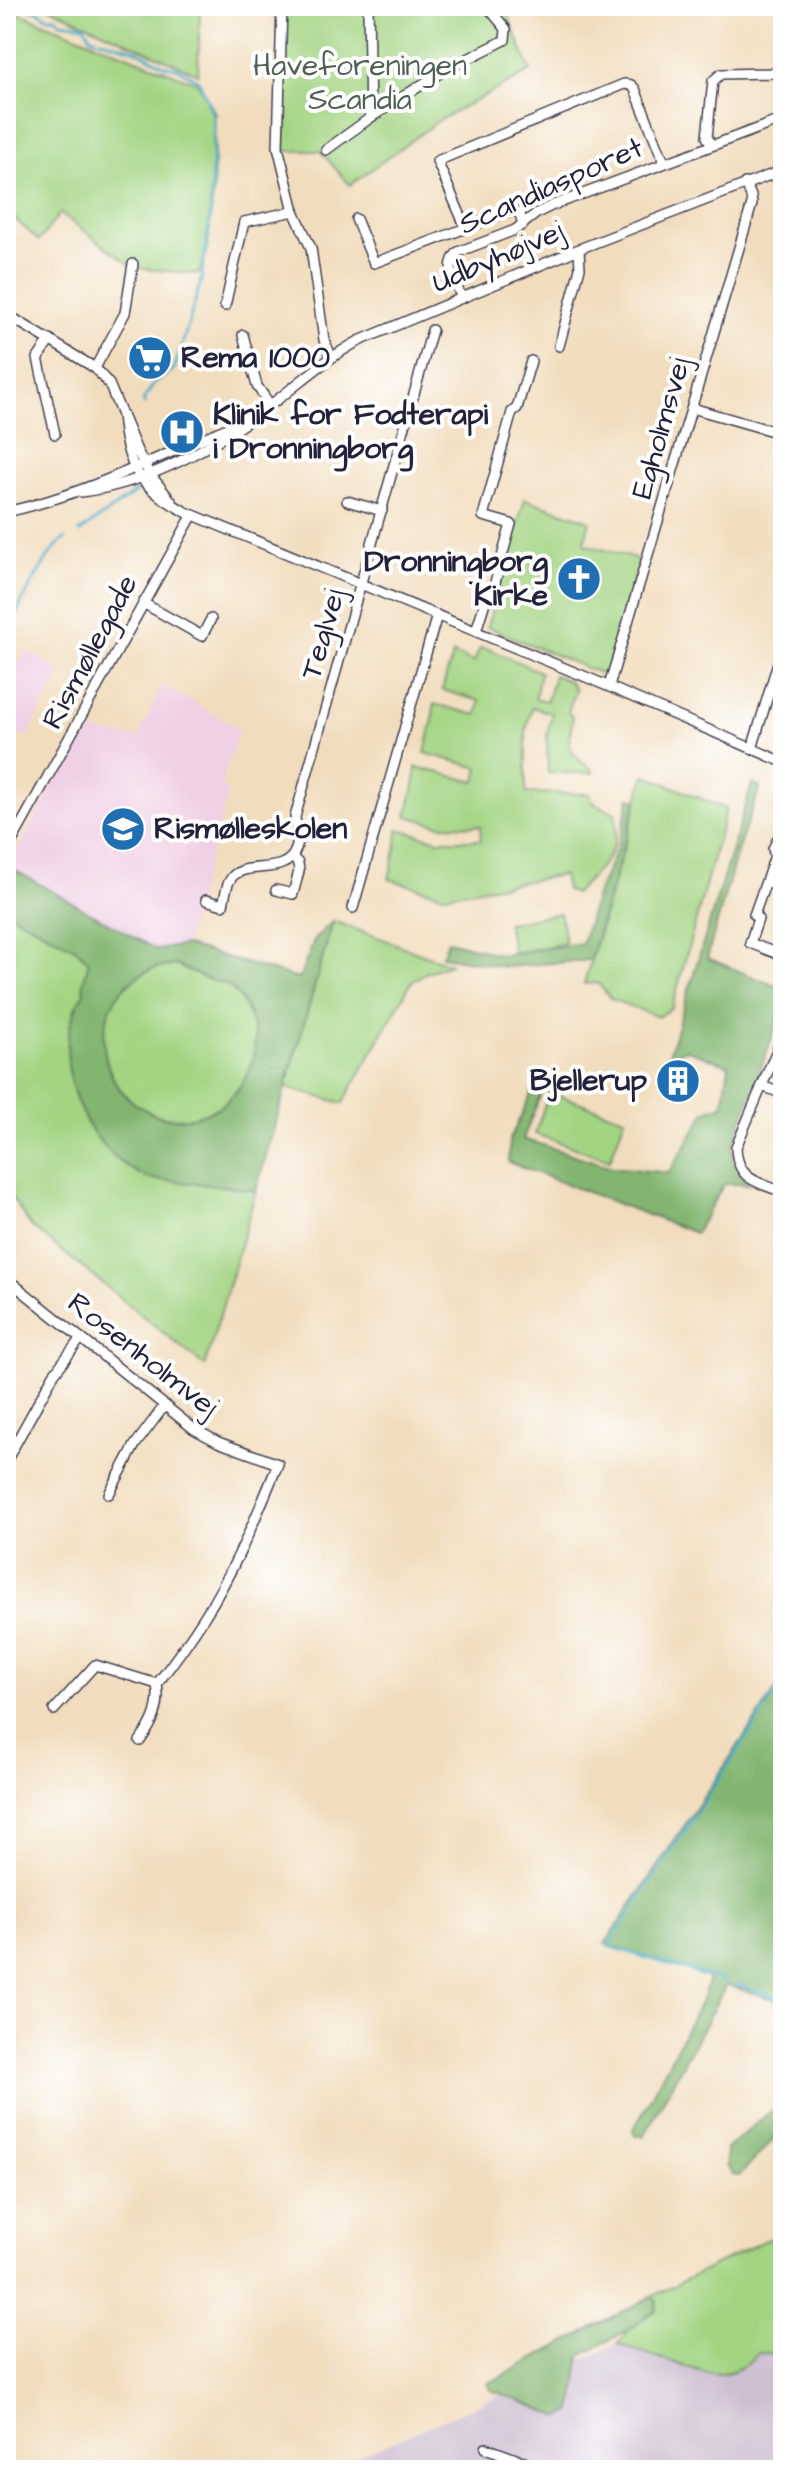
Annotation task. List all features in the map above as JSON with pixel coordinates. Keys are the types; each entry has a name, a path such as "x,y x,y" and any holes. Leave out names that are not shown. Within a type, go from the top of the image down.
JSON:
{"street":[{"path":"282,6 278,147 294,211 311,248 324,340 331,356"},
{"path":"368,6 370,118"},
{"path":"326,150 440,73 505,40 506,29 487,6"},
{"path":"712,145 707,137 713,81 721,74 778,73"},
{"path":"466,228 437,161 624,84 635,89 664,162"},
{"name":"Scandiasporet","path":"462,298 450,269 451,260 458,252 515,230 551,206 783,119"},
{"name":"Udbyhøjvej","path":"6,512 81,492 105,489 141,470 215,441 270,405 331,356 359,341 579,249 783,170"},
{"name":"Egholmsvej","path":"609,686 752,204 745,183"},
{"path":"225,306 244,222 294,211"},
{"path":"356,219 374,263 515,211 520,214 523,225"},
{"path":"559,346 580,268 579,249"},
{"path":"95,368 125,313 133,264"},
{"path":"6,314 95,368 109,384 141,470 174,505 192,516 609,686 783,762"},
{"name":"Teglvej","path":"276,890 293,894 299,871 298,863 292,857 298,839 295,817 432,330"},
{"path":"243,335 257,386 270,405"},
{"path":"50,340 38,358 55,434"},
{"path":"476,631 485,602 491,597 511,524 483,516 512,412 517,408 531,361"},
{"path":"692,408 783,434"},
{"path":"347,501 382,511"},
{"name":"Rismøllegade","path":"6,852 192,516"},
{"path":"143,603 202,636 211,619"},
{"path":"353,908 437,615"},
{"path":"752,749 783,646"},
{"path":"783,828 773,849 775,856 754,915 758,919 750,943 783,956"},
{"path":"206,900 223,905 230,879 239,871 281,865 292,857"},
{"path":"766,882 783,889"},
{"path":"783,1036 736,1147 742,1172 751,1180 783,1192"},
{"path":"762,1086 783,1094"},
{"name":"Rosenholmvej","path":"6,1278 194,1429 218,1442 278,1464 231,1572 203,1619 157,1684"},
{"path":"6,1461 54,1374 81,1338"},
{"path":"109,1494 135,1445 165,1405"},
{"path":"54,1710 95,1665 157,1684 159,1697 153,1723 140,1741"},
{"path":"486,2448 546,2470"}],"shaded area":[{"path":"26,650 62,672 27,736 6,735 6,677"},
{"name":"Rismølleskolen","path":"162,685 239,728 221,787 229,791 184,945 157,950 8,866 84,730 138,738"},
{"path":"618,2344 708,2374 731,2372 747,2366 758,2353 783,2358 783,2470 320,2470 369,2452"}],"green space":[{"path":"46,6 200,6 198,74"},
{"name":"Haveforeningen Scandia","path":"281,6 501,6 507,13 531,71 438,121 350,185 320,151 284,151"},
{"path":"6,8 198,83 215,113 208,245 199,274 135,268 60,213 39,241 6,211"},
{"path":"525,499 590,521 584,544 640,560 606,676 487,627"},
{"path":"480,648 540,672 535,699 547,701 554,675 569,681 575,690 568,712 573,718 571,748 593,773 548,773 547,734 552,713 532,707 526,730 526,793 590,794 592,802 615,813 616,838 607,859 574,894 566,890 563,875 444,895 389,879 398,829 439,840 481,840 480,826 440,825 407,816 416,767 476,782 479,768 425,753 434,704 477,715 480,701 442,690 453,654 474,662"},
{"path":"645,775 726,809 672,1008 658,1017 611,999 598,983 584,984"},
{"path":"752,784 760,787 738,849 707,958 783,989 783,1007 732,1148 737,1168 750,1184 724,1184 695,1233 508,1162 510,1139 535,1086 542,1091 523,1139 612,1167 669,1173 706,1111 723,1105 729,1065 685,1049 668,1058"},
{"path":"630,798 637,800 590,960 506,967 442,956 448,941 502,955 582,943 595,898 618,846"},
{"path":"7,866 157,950 184,945 299,979 315,938 333,921 256,1191 147,1178 112,1154 82,1114 68,1065 68,1039 73,1015 84,993 83,983 89,962 77,949 6,912","holes":["176,965 233,990 251,1020 255,1044 245,1078 226,1102 205,1114 176,1119 145,1110 126,1096 113,1079 106,1059 104,1037 108,1016 117,997 132,981 155,968"]},
{"path":"6,912 77,949 89,962 83,983 84,993 75,1008 69,1043 146,1178 256,1191 205,1366 31,1226 6,1189"},
{"path":"560,913 565,943 513,953 507,923"},
{"path":"333,921 450,964 412,981 343,1103 286,1088"},
{"path":"176,965 233,990 251,1020 255,1044 245,1078 230,1098 210,1111 182,1119 145,1110 126,1096 113,1079 106,1059 104,1037 108,1016 117,997 132,981 152,969"},
{"path":"549,1092 625,1118 610,1160 535,1134"},
{"path":"783,1679 783,2002 726,1985 644,2136 635,2136 633,2131 703,1997 709,1978 605,1944"},
{"path":"783,2101 783,2129 739,2176 733,2175 726,2166 726,2149"},
{"path":"781,2232 783,2358 758,2353 738,2369 718,2374 696,2370 618,2344 630,2329 656,2310 657,2301 651,2297"},
{"path":"651,2297 657,2301 656,2310 630,2329 580,2356 571,2412 561,2417 491,2390 487,2384"}],"waterway":[{"path":"23,6 47,17 56,17 61,22 84,25 91,37 134,49 166,66 178,68 199,81 214,117 210,220 201,281 177,362 173,370 154,384 144,404"},
{"path":"80,532 137,491"},
{"path":"6,652 7,639 23,601 50,555 65,539"},
{"path":"724,1981 608,1946 783,1682"},
{"path":"737,1985 783,1999"}],"place":[{"name":"Rema 1000","path":"150,358"},
{"name":"Klinik for Fodterapi i Dronningborg","path":"182,432"},
{"name":"Dronningborg Kirke","path":"579,579"},
{"name":"Rismølleskolen","path":"123,829"},
{"name":"Bjellerup","path":"678,1081"}]}
